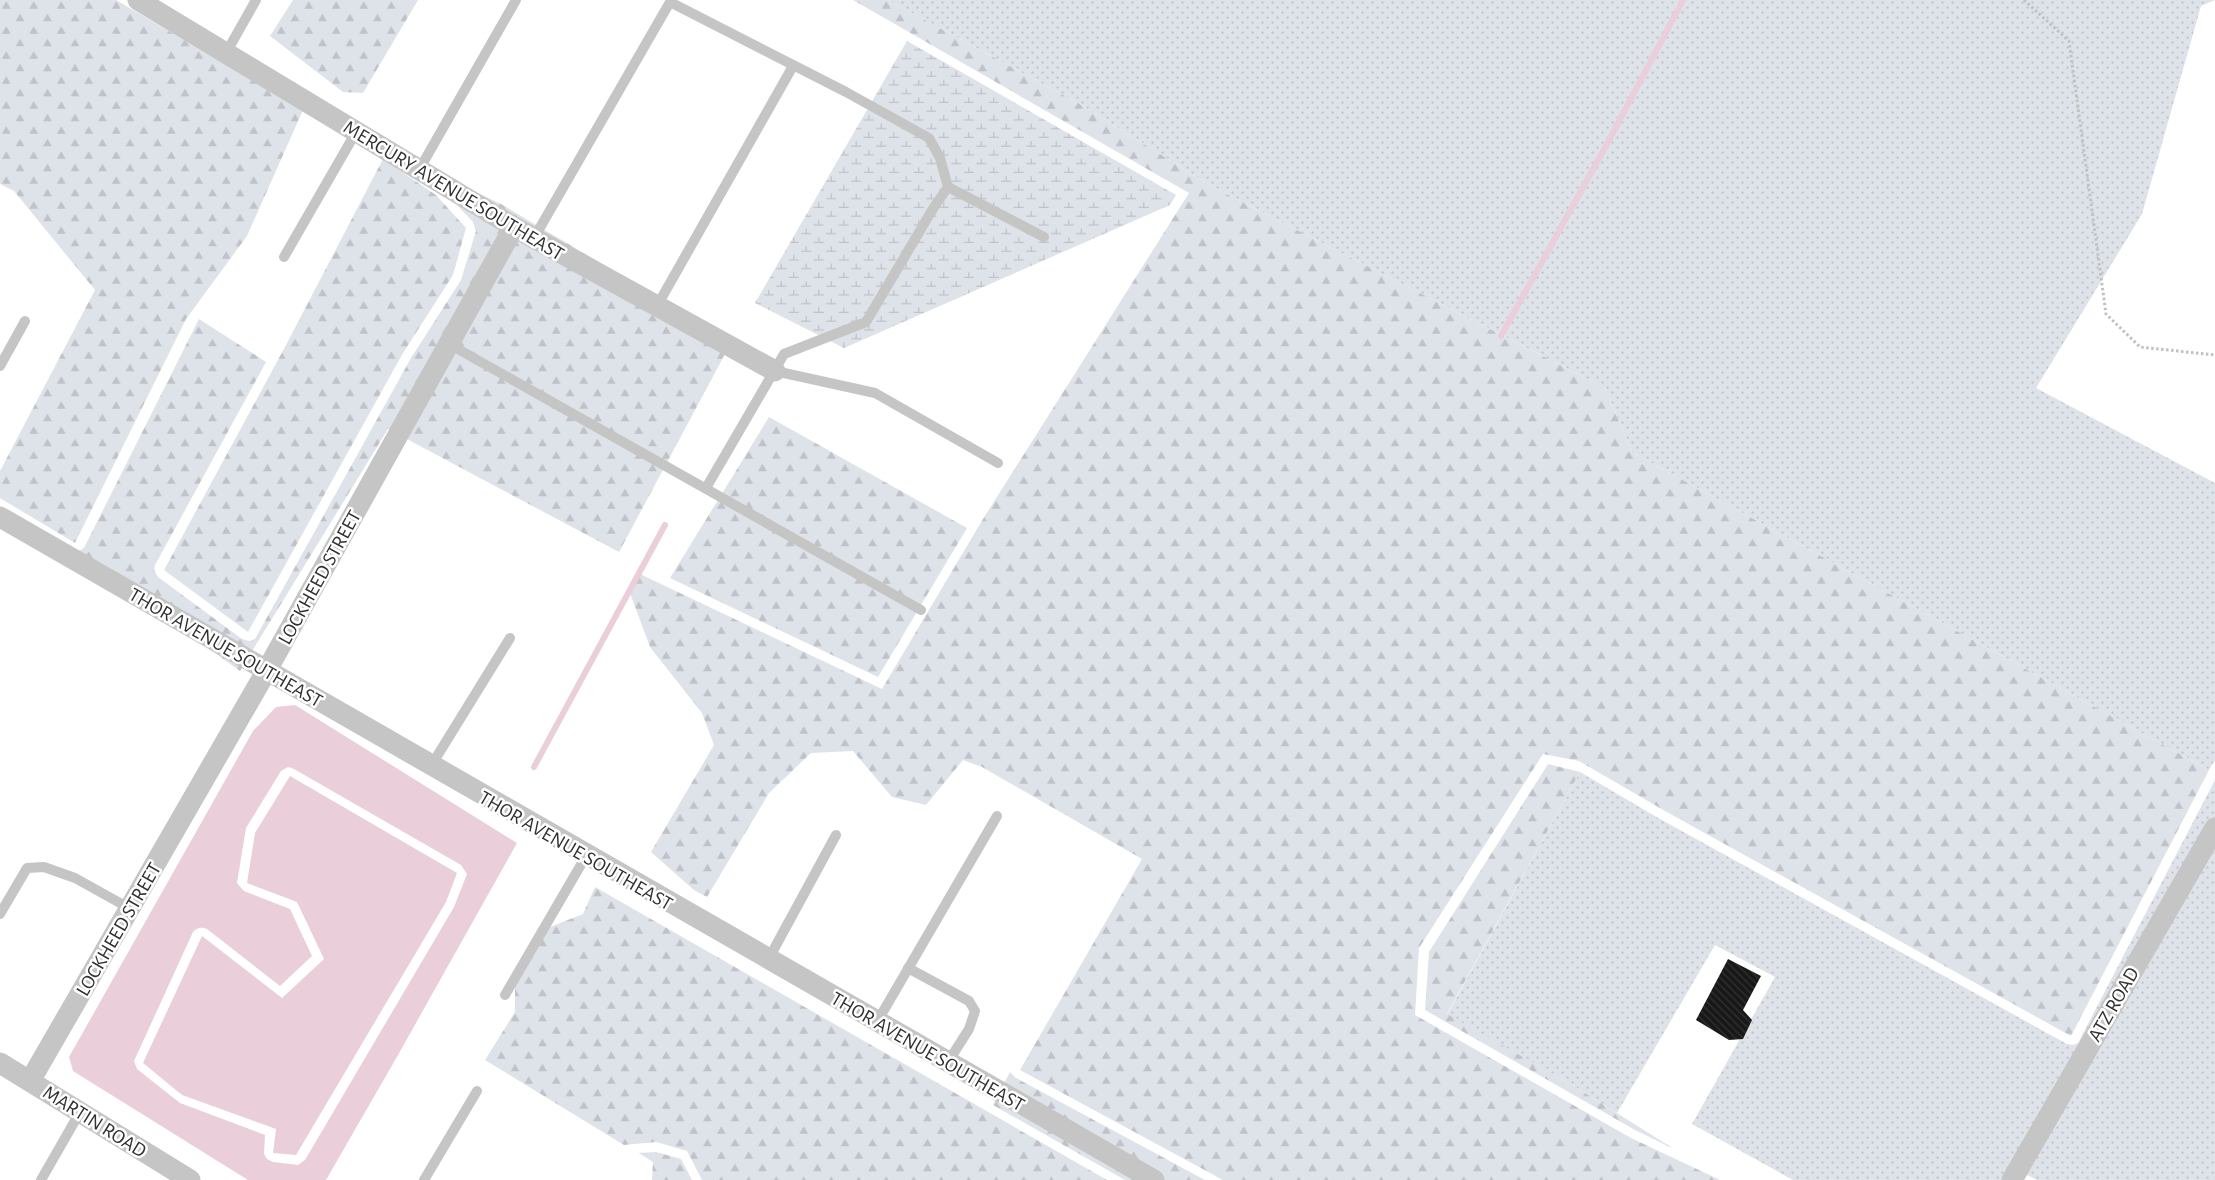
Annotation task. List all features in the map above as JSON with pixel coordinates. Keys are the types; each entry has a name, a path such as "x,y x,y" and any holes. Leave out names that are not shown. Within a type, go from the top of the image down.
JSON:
{"street":[{"name":"MERCURY AVENUE SOUTHEAST","path":"138,0 514,227 775,371"},
{"name":"LOCKHEED STREET","path":"30,1081 267,670 514,227"},
{"name":"THOR AVENUE SOUTHEAST","path":"0,517 586,856 1154,1180"},
{"name":"ATZ ROAD","path":"2012,1180 2215,828"},
{"name":"MARTIN ROAD","path":"0,1063 190,1180"}],"lane":[{"path":"226,53 256,0"},
{"path":"420,170 516,0"},
{"path":"534,238 670,2 846,92 929,138 940,158 948,188 1044,238"},
{"path":"657,306 793,66"},
{"path":"284,257 356,132"},
{"path":"706,488 784,354 866,322 934,207 948,188"},
{"path":"0,366 25,321"},
{"path":"449,344 921,610"},
{"path":"775,371 875,393 998,464"},
{"path":"431,766 510,638"},
{"path":"877,1022 997,816"},
{"path":"768,960 836,835"},
{"path":"505,995 586,856"},
{"path":"0,914 27,868 44,867 74,878 129,908"},
{"path":"908,968 969,1001 975,1011 969,1029 948,1062"},
{"path":"424,1180 477,1091"},
{"path":"41,1180 80,1112"}],"path":[{"path":"2024,0 2069,41 2106,314 2140,347 2215,355"}],"green space":[{"path":"0,0 116,0 303,110 247,236 186,319 75,543 0,498 0,471 95,290 14,191 0,184"},
{"path":"293,0 418,0 363,93 343,92 270,36"},
{"path":"853,0 888,0 1078,103 1213,187 1605,388 1632,452 2209,770 2071,1036 1665,811 1579,761 1543,754 1419,948 1415,1015 1631,1138 1720,1180 1223,1180 1020,1070 1142,859 982,767 963,760 926,805 892,797 853,751 811,753 769,793 707,897 694,890 651,852 714,745 702,713 650,647 630,593 640,574 882,689 983,519 1189,193"},
{"path":"888,0 2215,0 2201,6 2142,214 2036,388 2215,483 2215,760 2209,770 1632,452 1605,388 1213,187 1078,103"},
{"path":"907,41 1176,195 1170,205 844,348 755,303"},
{"path":"393,153 501,204 732,341 619,552 388,429 240,671 65,547 77,552 84,548 199,319 266,362 154,570 158,577 242,639 249,641 255,639 411,358 461,280 476,231 473,222 443,190"},
{"path":"383,159 436,195 466,228 453,275 403,353 248,632 164,570 285,347"},
{"path":"769,417 967,528 878,677 670,578"},
{"path":"1548,764 1580,772 1447,1014 1569,1083 1674,1149 1635,1130 1425,1010 1429,952"},
{"path":"1580,772 1660,819 2067,1044 2073,1045 2078,1043 2215,780 2215,1180 2037,1180 2021,1172 2015,1180 1793,1180 1692,1124 1775,977 1715,945 1617,1113 1569,1083 1447,1015"},
{"path":"595,887 1107,1180 702,1180 687,1151 656,1142 624,1145 485,1060 515,1012 515,970 550,927 583,914"},
{"path":"1010,1072 1016,1078 1205,1180 1125,1180 993,1105"},
{"path":"656,1152 681,1159 692,1180 652,1180 653,1162 639,1153"}],"shaded area":[{"path":"295,705 517,843 326,1180 248,1180 73,1071 69,1057 253,731 276,707","holes":["288,767 461,865 467,874 454,907 305,1160 298,1165 273,1162 267,1159 264,1154 265,1135 180,1103 137,1069 134,1061 196,929 207,929 280,986 312,956 290,909 244,891 237,883 246,828 281,771"]},
{"path":"290,776 457,873 446,902 296,1155 273,1153 276,1129 182,1095 143,1063 202,936 282,998 324,959 297,902 247,883 255,833"}],"building":[{"path":"1728,959 1761,976 1743,1010 1752,1020 1743,1039 1729,1040 1696,1020"}],"waterway":[{"path":"1501,336 1607,144 1683,0"},
{"path":"534,767 665,525"}]}
